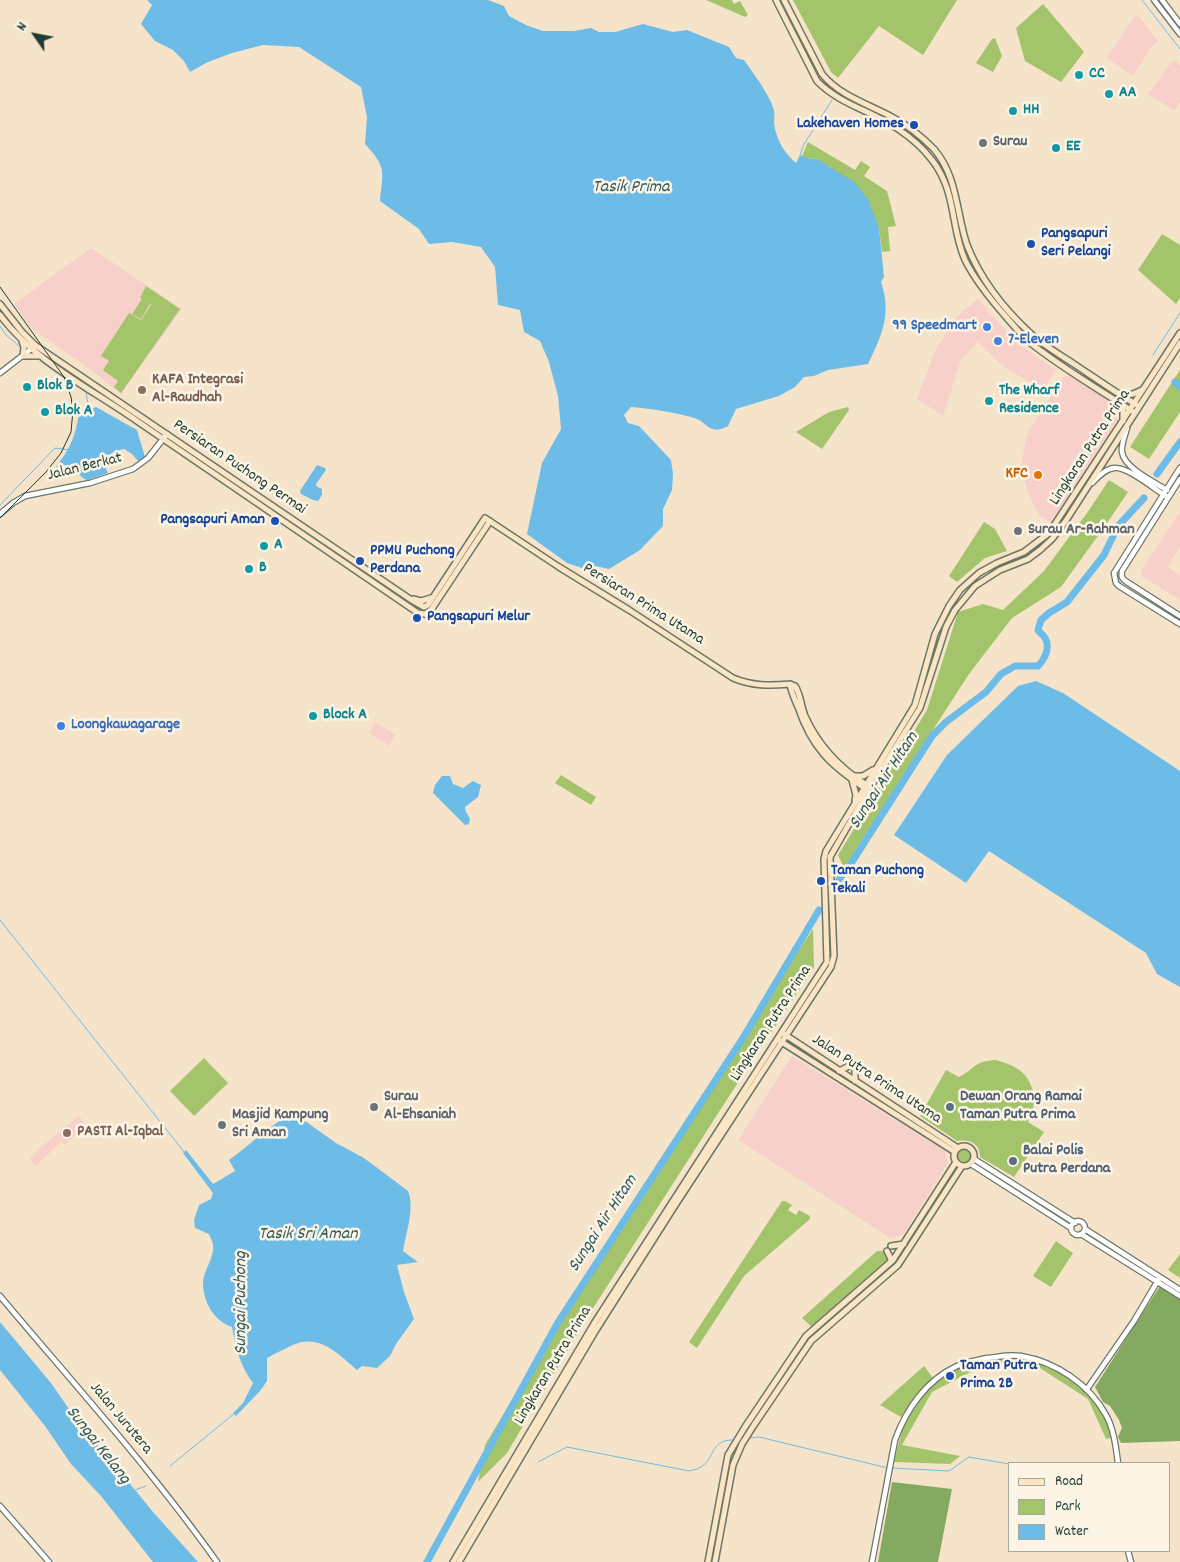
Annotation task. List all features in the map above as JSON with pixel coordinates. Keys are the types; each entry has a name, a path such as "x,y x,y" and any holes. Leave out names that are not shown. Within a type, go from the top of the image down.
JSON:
{"main road":[{"path":"776,0 817,81 834,96 898,129 931,158 947,187 952,203 959,244 979,284 994,303 1027,340 1132,411"},
{"path":"784,0 822,74 827,80 852,98 903,123 935,151 953,184 966,242 972,257 984,280 999,299 1031,334 1136,405"},
{"name":"Persiaran Puchong Permai","path":"0,304 40,356 424,607"},
{"name":"Persiaran Puchong Permai","path":"0,315 22,341 34,347 418,613 425,614"},
{"name":"Lingkaran Putra Prima","path":"1136,405 1143,390 1180,333"},
{"path":"22,341 24,347 23,356 40,356"},
{"name":"Lingkaran Putra Prima","path":"453,1562 595,1322 779,1041 831,968 834,956 830,857 875,769 915,705 935,634 949,606 960,590 979,573 1024,552 1050,534 1180,343"},
{"path":"1121,395 1133,394 1143,390"},
{"path":"1118,401 1123,411 1125,422"},
{"name":"Lingkaran Putra Prima","path":"784,1034 827,962 824,859 826,851 856,800 867,787 920,708 944,632 955,610 966,595 984,579 1000,570 1028,559 1058,532 1087,488 1125,422"},
{"path":"485,518 490,521 445,590 432,610 425,614 424,607 426,607 485,518"},
{"name":"Persiaran Prima Utama","path":"490,521 733,678 754,684 790,684 795,686 805,715 817,738 853,778 867,787"},
{"path":"440,586 445,590"},
{"path":"410,599 421,601 428,600 433,596"},
{"path":"856,800 853,778 863,776 875,769"},
{"name":"Jalan Putra Prima Utama","path":"784,1034 956,1150"},
{"name":"Lingkaran Putra Prima","path":"459,1562 601,1322 779,1041"},
{"name":"Jalan Putra Prima Utama","path":"779,1041 956,1150"},
{"path":"839,1071 855,1063 855,1082"},
{"path":"715,1562 733,1465 742,1444 811,1341 898,1264 962,1166 973,1162 975,1155 970,1147 966,1145 956,1150 954,1157 956,1162 962,1166"},
{"path":"708,1562 728,1455 745,1427 806,1336 890,1263 956,1162"},
{"path":"890,1263 889,1249 904,1244"}],"street":[{"path":"1154,0 1180,34"},
{"path":"1162,0 1180,24"},
{"path":"0,373 34,347"},
{"path":"1125,422 1122,446 1124,459 1131,467 1164,492"},
{"name":"Jalan Berkat","path":"0,514 25,496 90,483 124,473 148,458 165,437"},
{"path":"1087,488 1102,473 1112,468 1118,468 1170,495"},
{"path":"1180,468 1114,573 1114,578 1120,586 1180,624"},
{"path":"1180,479 1122,571 1121,576 1122,579 1180,616"},
{"path":"973,1162 1074,1223 1082,1223 1085,1229 1180,1296"},
{"path":"973,1162 1071,1228 1072,1232 1076,1235 1082,1234 1158,1280 1180,1290"},
{"path":"1071,1228 1074,1223"},
{"path":"1082,1234 1085,1229"},
{"path":"1086,1389 1134,1321 1158,1280"},
{"name":"Jalan Jurutera","path":"0,1296 140,1461 217,1562"},
{"path":"872,1562 895,1440 901,1423 925,1389 957,1366 980,1359 1020,1356 1060,1370 1076,1380 1098,1402 1107,1417 1113,1433 1118,1462"},
{"path":"0,1506 49,1562"}],"shaded area":[{"path":"1135,16 1139,17 1158,41 1150,49 1133,76 1107,58"},
{"path":"1173,60 1180,66 1180,102 1174,111 1148,94"},
{"path":"91,248 182,309 121,394 94,372 31,328 14,304"},
{"path":"978,299 1017,343 1056,370 1043,390 1004,367 978,342 961,360 943,416 917,399 935,351 956,317"},
{"path":"1070,375 1117,406 1117,420 1051,523 1038,515 1027,490 1021,466 1027,434 1063,377"},
{"path":"1180,512 1180,547 1168,565 1169,568 1180,576 1180,600 1142,576 1141,571"},
{"path":"375,722 395,735 389,746 369,733"},
{"path":"792,1056 945,1151 948,1163 903,1235 890,1238 738,1140"},
{"name":"PASTI Al-Iqbal","path":"79,1116 86,1125 65,1145 61,1142 36,1166 29,1159 41,1147"}],"green space":[{"path":"706,0 732,0 734,4 740,1 748,15 745,17"},
{"path":"793,0 957,0 923,55 879,26 838,78 831,72"},
{"path":"1043,4 1084,52 1061,82 1025,61 1016,28"},
{"path":"995,38 1002,56 993,72 976,63 992,39"},
{"path":"808,142 855,170 861,161 870,167 864,176 887,191 896,226 888,227 890,251 882,252 879,228 817,159 802,156"},
{"path":"1162,234 1180,245 1180,298 1176,304 1138,270"},
{"path":"146,286 180,309 121,393 114,387 118,381 103,370 109,361 101,356 129,313 141,320 151,305 141,319 132,314 142,299 140,298"},
{"path":"1180,370 1180,412 1149,459 1130,447"},
{"path":"848,407 849,410 822,449 796,432 829,412"},
{"path":"1109,480 1128,492 1105,526 1061,587 1012,618 969,674 844,868 838,855 927,710 958,612 983,604 1003,610 1044,571"},
{"path":"984,522 995,529 1007,551 985,558 957,582 949,576"},
{"path":"561,775 596,797 591,805 555,783"},
{"path":"813,929 814,968 744,1073 588,1316 507,1453 478,1482 485,1445 569,1304 725,1061"},
{"path":"204,1058 228,1083 194,1116 170,1091"},
{"path":"996,1060 1013,1066 1026,1077 1034,1097 1033,1108 1028,1122 1044,1132 1014,1177 980,1157 978,1148 970,1141 957,1141 920,1116 946,1070 959,1077 979,1063"},
{"path":"962,1146 968,1146 973,1151 971,1160 962,1162 957,1157 957,1151"},
{"path":"782,1201 792,1205 788,1210 796,1215 799,1210 810,1216 810,1219 744,1276 697,1348 689,1342"},
{"path":"1056,1241 1073,1253 1051,1287 1033,1276"},
{"path":"877,1251 885,1251 888,1262 813,1328 802,1318"},
{"path":"1180,1254 1180,1278 1168,1270"},
{"path":"1160,1286 1180,1298 1180,1441 1121,1443 1118,1437 1122,1428 1119,1420 1110,1406 1103,1402 1095,1387"},
{"path":"1020,1358 1046,1366 1081,1387 1099,1407 1107,1421 1112,1438 1106,1439 1088,1399 1040,1368 982,1366 932,1392 902,1445 960,1456 950,1464 894,1462 909,1413 928,1389 939,1379 963,1366 990,1360"},
{"path":"924,1366 933,1378 917,1394 901,1417 880,1405"},
{"path":"892,1482 952,1489 938,1562 878,1562"}],"water":[{"name":"Tasik Prima","path":"147,0 488,0 504,6 509,16 543,31 574,31 591,28 599,32 615,32 643,24 673,32 687,30 729,47 736,58 744,60 766,92 774,111 775,129 779,140 784,150 792,159 796,163 800,155 817,159 854,182 868,199 879,228 884,277 881,282 886,304 881,334 868,364 828,370 814,376 804,377 795,387 779,396 736,409 728,426 715,430 697,419 681,414 631,407 624,415 628,423 639,426 671,460 673,474 672,490 663,509 663,526 640,550 609,569 595,566 582,568 567,563 527,534 542,463 561,429 558,396 549,362 540,341 524,332 520,310 498,305 495,267 481,247 452,242 429,244 419,229 380,201 382,170 377,159 365,144 367,117 361,87 299,47 263,45 232,53 208,62 190,72 184,61 173,50 155,41 141,24 152,5"},
{"path":"96,407 137,430 145,457 139,462 124,449 113,452 103,463 108,473 87,480 72,466 56,467 71,442 79,415"},
{"path":"317,465 326,470 316,484 316,486 322,489 322,495 318,501 301,494 300,491"},
{"path":"1036,681 1063,693 1180,771 1180,987 1157,974 1146,953 989,851 966,883 894,835 947,755 1018,686"},
{"path":"442,776 450,776 453,784 463,788 473,781 481,785 478,797 465,807 470,819 469,824 465,825 433,793 435,785"},
{"name":"Tasik Sri Aman","path":"288,1116 298,1116 336,1143 364,1158 408,1191 411,1205 403,1251 418,1262 397,1265 414,1319 390,1356 377,1368 362,1366 357,1370 337,1353 321,1344 313,1342 295,1344 270,1356 267,1358 267,1381 236,1416 233,1413 243,1403 253,1383 239,1356 232,1327 220,1320 207,1304 203,1283 212,1254 213,1244 209,1234 195,1228 194,1220 199,1205 211,1199 213,1193 183,1153 186,1150 213,1184 235,1171 229,1160 272,1126"},
{"name":"Sungai Kelang","path":"0,1322 153,1512 198,1562 153,1562 101,1496 71,1464 45,1426 0,1370"}],"waterway":[{"name":"Sungai Air Hitam","path":"1142,0 1180,49"},
{"path":"800,155 803,146 832,100"},
{"name":"Sungai Air Hitam","path":"1153,355 1180,313"},
{"name":"Sungai Puchong","path":"0,326 6,335 19,346"},
{"name":"Sungai Puchong","path":"40,361 86,392 89,410"},
{"name":"Sungai Air Hitam","path":"1175,382 1180,387"},
{"name":"Sungai Air Hitam","path":"1157,474 1180,442"},
{"name":"Sungai Puchong","path":"0,505 55,448 69,450"},
{"name":"Sungai Air Hitam","path":"838,881 932,736 946,722 986,692 1001,674 1015,666 1038,666 1040,664 1046,654 1047,647 1045,639 1038,630 1041,620 1067,602 1104,555 1118,526 1144,498"},
{"name":"Sungai Air Hitam","path":"427,1562 557,1324 743,1038 819,910"},
{"name":"Sungai Puchong","path":"0,920 185,1153"},
{"name":"Sungai Puchong","path":"170,1466 235,1413"},
{"path":"748,1438 759,1437 888,1468"},
{"path":"538,1462 567,1447 689,1471 703,1466 714,1449 722,1442 734,1440"},
{"path":"892,1468 949,1471 969,1457 1008,1464"},
{"name":"Sungai Puchong","path":"135,1490 146,1486"}],"tram line":[{"path":"0,287 64,377 73,410 71,432 61,453 46,472 0,518"}],"place":[{"name":"CC","path":"1079,75"},
{"name":"AA","path":"1109,94"},
{"name":"HH","path":"1013,111"},
{"name":"Lakehaven Homes","path":"914,125"},
{"name":"Surau","path":"983,143"},
{"name":"EE","path":"1056,148"},
{"name":"Pangsapuri Seri Pelangi","path":"1031,244"},
{"name":"99 Speedmart","path":"987,327"},
{"name":"7-Eleven","path":"998,341"},
{"name":"Blok B","path":"27,387"},
{"name":"KAFA Integrasi Al-Raudhah","path":"142,390"},
{"name":"The Wharf Residence","path":"989,401"},
{"name":"Blok A","path":"45,412"},
{"name":"KFC","path":"1038,475"},
{"name":"Pangsapuri Aman","path":"275,521"},
{"name":"Surau Ar-Rahman","path":"1018,531"},
{"name":"A","path":"264,546"},
{"name":"PPMU Puchong Perdana","path":"360,561"},
{"name":"B","path":"249,569"},
{"name":"Pangsapuri Melur","path":"417,618"},
{"name":"Block A","path":"313,716"},
{"name":"Loongkawagarage","path":"61,726"},
{"name":"Taman Puchong Tekali","path":"821,881"},
{"name":"Surau Al-Ehsaniah","path":"374,1107"},
{"name":"Dewan Orang Ramai Taman Putra Prima","path":"950,1107"},
{"name":"Masjid Kampung Sri Aman","path":"222,1125"},
{"name":"PASTI Al-Iqbal","path":"67,1133"},
{"name":"Balai Polis Putra Perdana","path":"1013,1161"},
{"name":"Taman Putra Prima 2B","path":"950,1376"}]}
